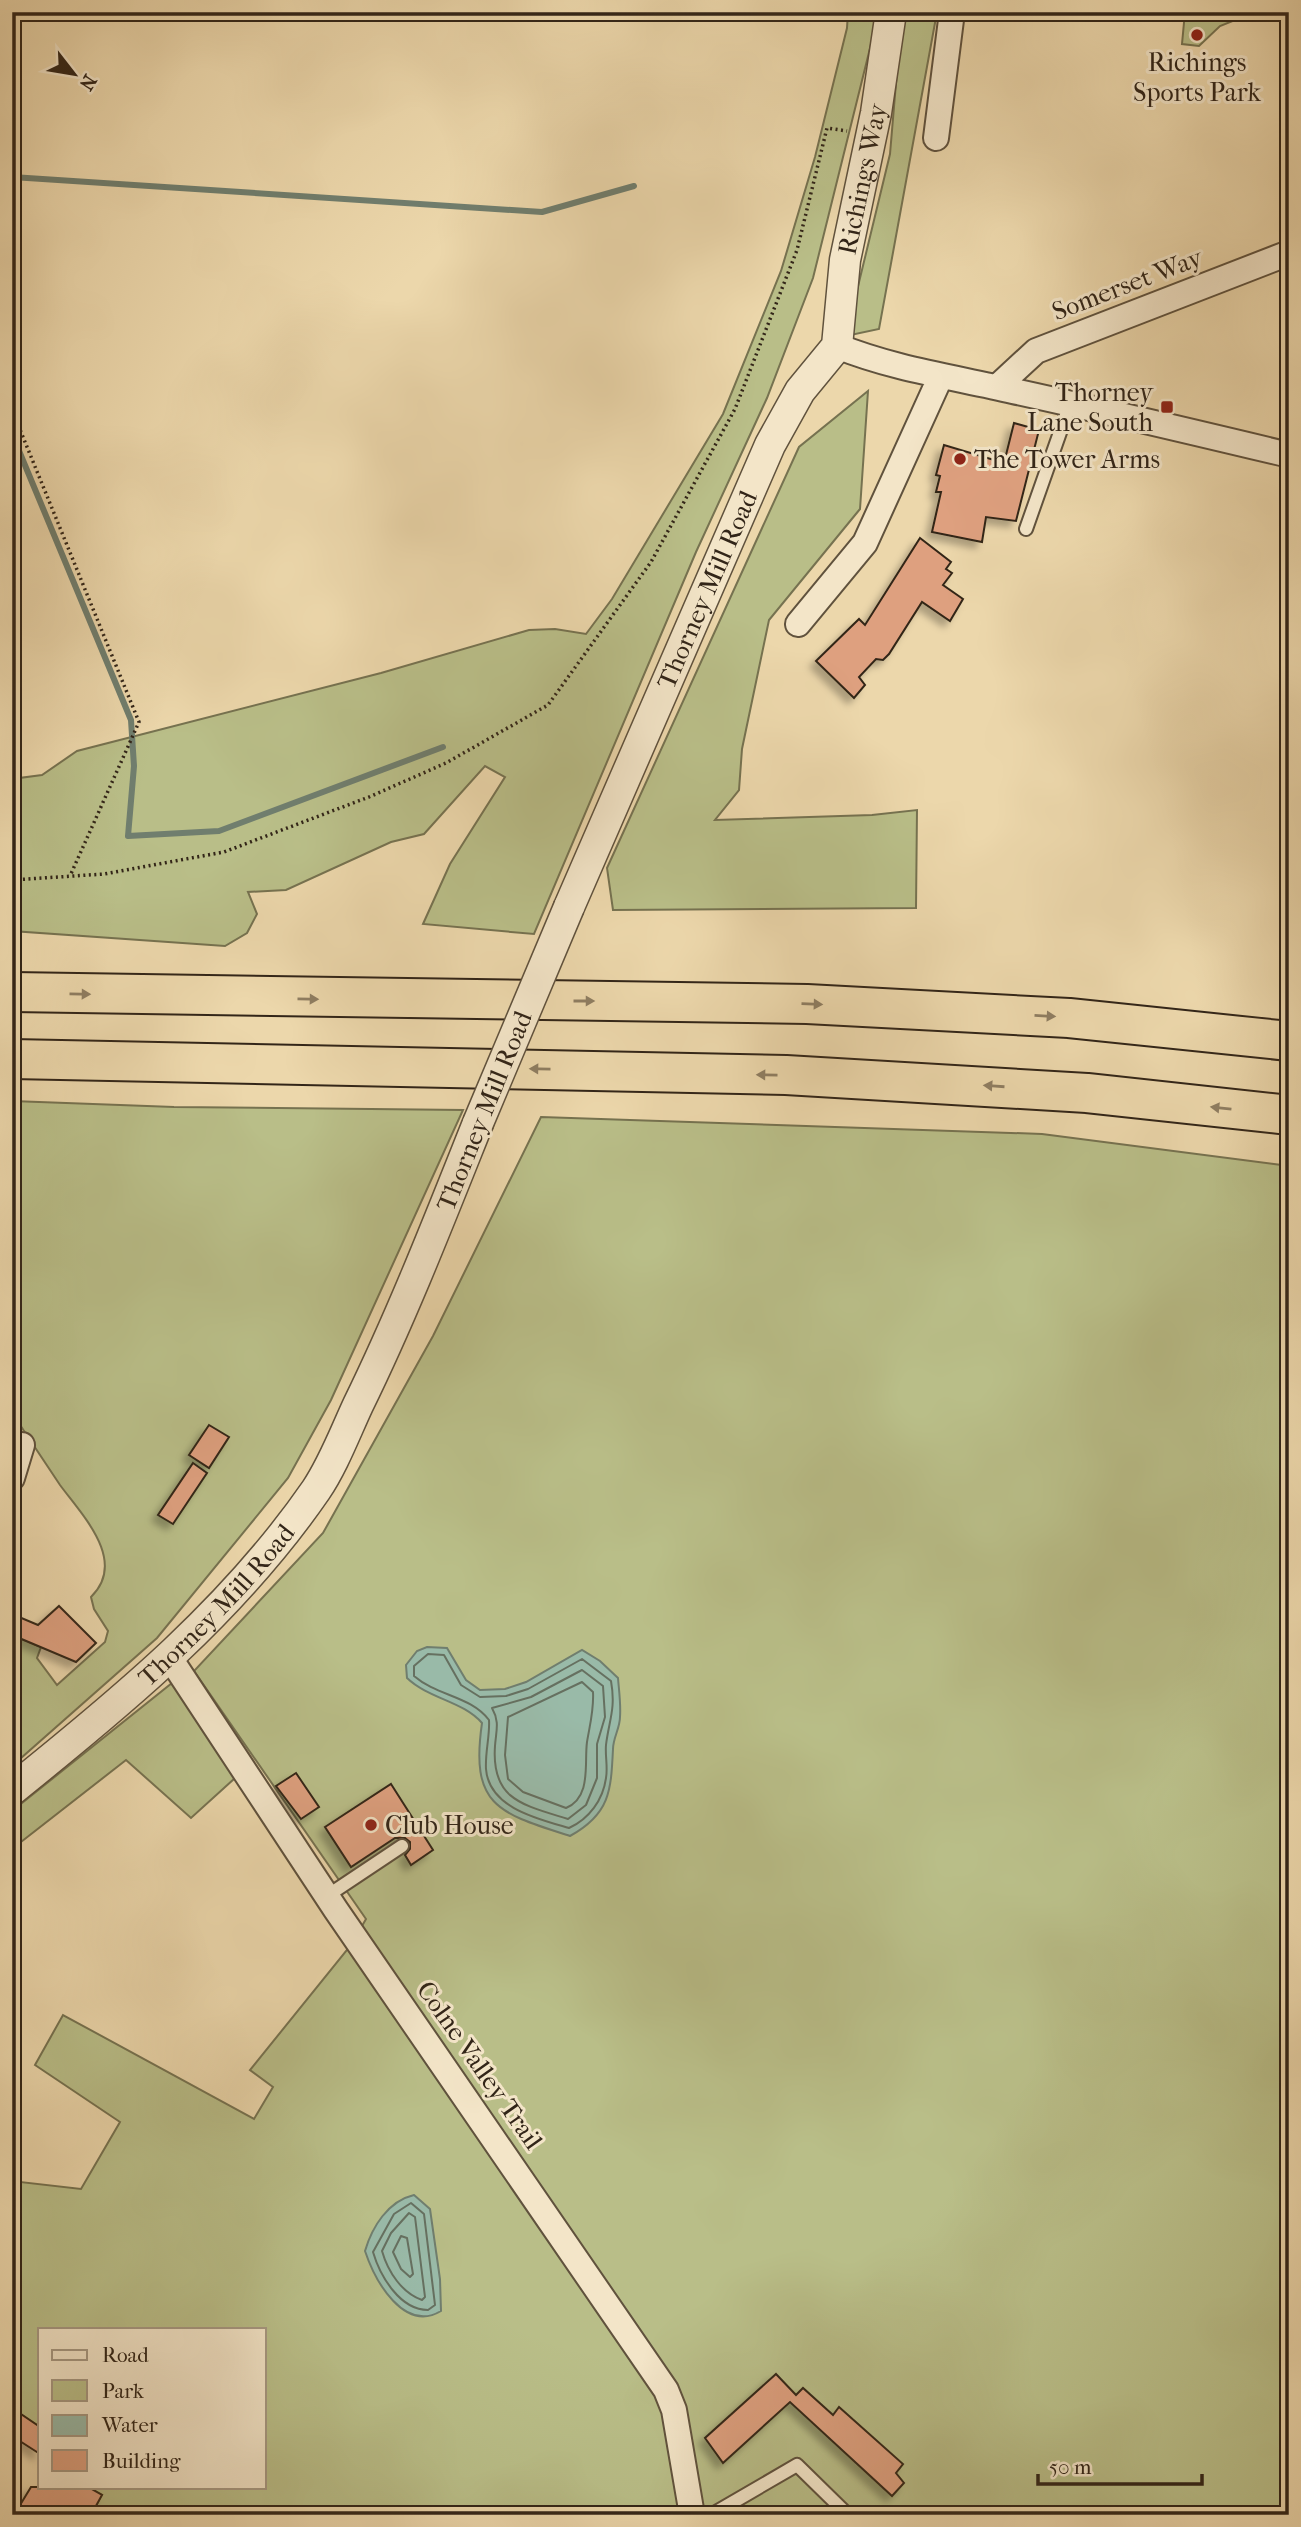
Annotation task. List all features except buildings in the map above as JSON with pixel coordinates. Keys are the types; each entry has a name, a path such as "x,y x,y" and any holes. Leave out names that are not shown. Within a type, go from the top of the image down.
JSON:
{"highway":[{"path":"12,992 807,1004 1069,1018 1289,1041"},
{"path":"12,1059 786,1075 1087,1093 1289,1115"}],"street":[{"name":"Richings Way","path":"837,346 845,260 872,134 891,12"},
{"path":"936,138 952,12"},
{"name":"Somerset Way","path":"997,387 1036,351 1289,253"},
{"path":"837,346 876,362 940,378 997,387 1289,455"},
{"name":"Thorney Mill Road","path":"12,1790 173,1661 247,1581 318,1488 401,1317 478,1123 569,907 770,445 800,391 837,346"},
{"path":"798,624 865,543 940,378"},
{"path":"12,1478 22,1445"},
{"name":"Colne Valley Trail","path":"173,1661 327,1896 666,2390 674,2410 692,2515"}],"lane":[{"path":"1026,529 1070,404"},
{"path":"327,1896 402,1846"},
{"path":"711,2515 797,2465 848,2515"}],"path":[{"path":"12,880 104,874 224,852 369,797 446,763 548,705 650,562 735,409 797,250 827,128 872,134"},
{"path":"12,410 139,722 70,876"}],"green space":[{"path":"848,12 879,12 813,278 767,398 696,552 534,934 423,924 450,864 505,777 485,766 424,834 391,842 286,890 248,892 257,914 247,933 225,946 12,931 12,779 42,775 77,751 381,673 529,630 555,629 586,634 612,599 723,414 781,271 815,157 847,28"},
{"path":"902,12 937,12 879,329 846,336 890,154"},
{"name":"Richings Sports Park","path":"1185,12 1255,12 1220,26 1199,46 1182,44"},
{"path":"868,391 860,509 769,620 742,749 739,790 715,820 872,815 917,810 916,908 613,910 607,868 799,447"},
{"path":"12,1101 174,1107 463,1110 331,1400 288,1478 157,1638 12,1766 12,1635 41,1647 37,1658 57,1685 105,1642 108,1631 94,1609 91,1597 101,1583 105,1569 98,1539 18,1422 12,1437"},
{"path":"541,1117 1042,1134 1289,1166 1289,2515 91,2515 102,2495 90,2488 266,2488 266,2328 38,2328 38,2426 12,2408 12,2181 81,2189 120,2122 35,2065 63,2015 254,2119 273,2087 250,2070 351,1945 366,1919 194,1671 323,1533 433,1336"},
{"path":"172,1683 235,1778 191,1818 126,1760 12,1849 12,1811"}],"water":[{"path":"427,1647 447,1648 466,1680 480,1690 505,1689 526,1682 582,1650 600,1661 618,1678 620,1721 613,1745 609,1789 601,1810 593,1819 570,1836 524,1820 494,1802 486,1789 481,1772 479,1751 482,1723 465,1710 425,1691 407,1678 406,1665 417,1651"},
{"path":"414,2195 430,2209 440,2279 441,2311 428,2316 403,2310 393,2300 376,2276 365,2251 382,2216 396,2203"}],"waterway":[{"path":"12,177 542,212 634,186"},
{"path":"12,434 131,720 134,766 128,836 219,831 443,747"}],"place":[{"name":"Richings Sports Park","path":"1197,35"},
{"name":"Thorney Lane South","path":"1167,407"},
{"name":"The Tower Arms","path":"960,459"},
{"name":"Club House","path":"371,1825"}]}
